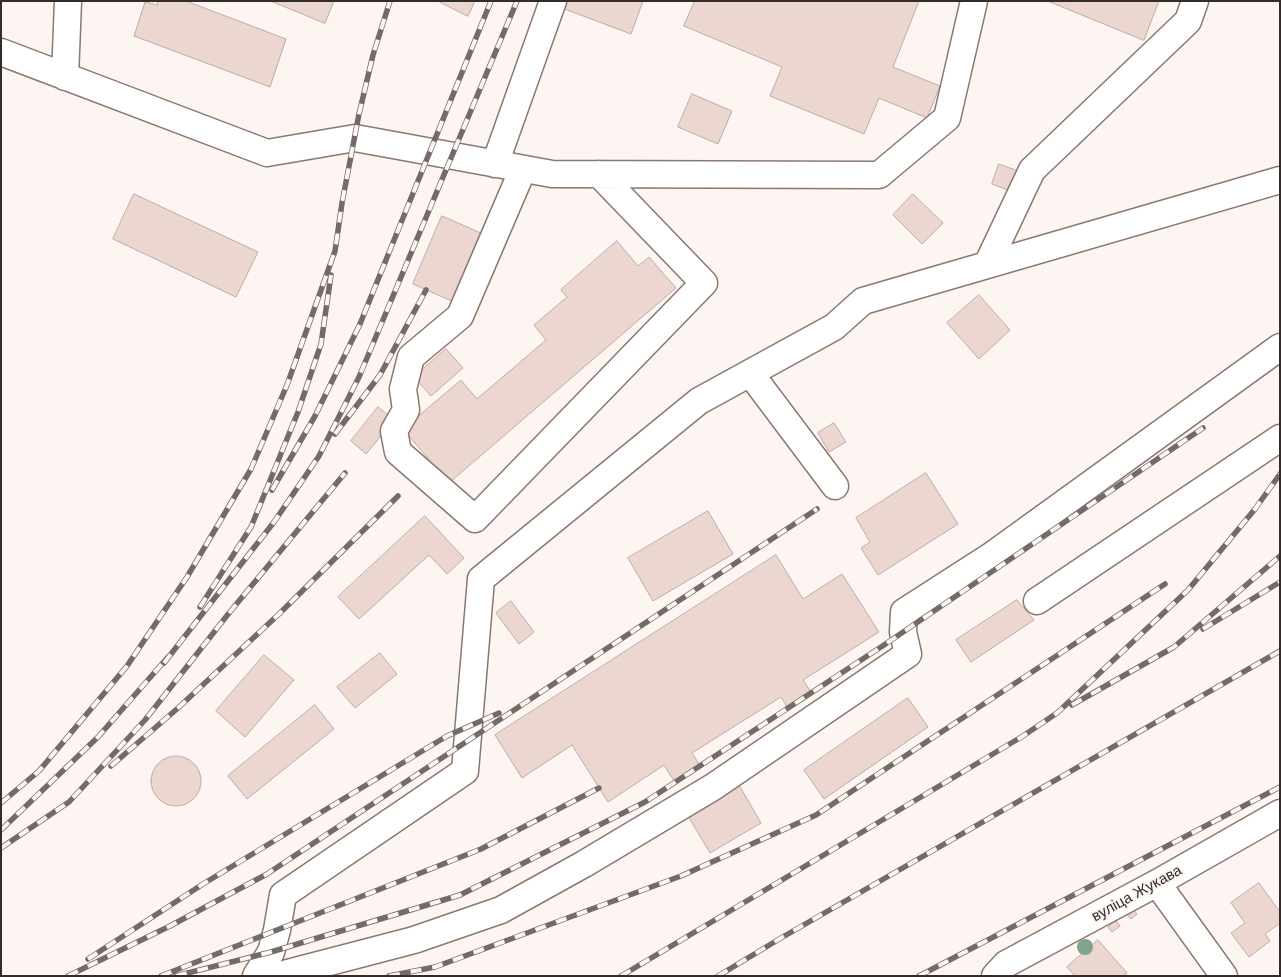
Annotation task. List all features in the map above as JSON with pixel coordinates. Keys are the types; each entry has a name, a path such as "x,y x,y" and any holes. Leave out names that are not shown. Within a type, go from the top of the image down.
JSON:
{"street":[{"path":"65,77 68,1"},
{"path":"495,164 553,1"},
{"path":"1,52 267,153 354,138 552,174 878,175 947,118 974,1"},
{"path":"987,265 1032,170 1188,20 1195,1"},
{"path":"524,169 460,316 411,357 403,388 406,410 394,431 398,452 475,519 704,283 599,174"},
{"path":"256,976 271,952 283,895 464,771 481,579 699,401 834,327 863,301 1280,180"},
{"path":"276,976 414,940 501,910 584,864 713,787 908,654 903,632 904,612 990,556 1280,347"},
{"path":"750,373 835,486"},
{"path":"1037,601 1280,438"},
{"name":"вуліца Жукава","path":"995,972 1280,813"},
{"path":"1157,883 1224,976"}],"building":[{"path":"158,1 186,1 286,39 270,87 134,36 145,2 157,5"},
{"path":"271,1 334,1 325,23"},
{"path":"438,1 475,1 468,16"},
{"path":"565,1 643,1 631,34 562,8"},
{"path":"695,1 919,1 893,67 940,86 927,118 879,98 864,134 770,96 782,67 684,26"},
{"path":"1048,1 1159,1 1144,40"},
{"path":"692,94 732,111 718,144 678,127"},
{"path":"999,164 1018,171 1011,191 992,184"},
{"path":"134,194 258,252 236,297 113,239"},
{"path":"913,194 943,223 922,244 893,215"},
{"path":"442,216 490,237 461,305 413,284"},
{"path":"617,241 638,266 649,257 676,288 449,483 403,429 461,380 477,399 546,340 534,325 567,297 561,290"},
{"path":"979,295 1010,330 979,359 947,323"},
{"path":"446,349 463,368 431,396 414,377"},
{"path":"378,407 394,420 366,454 351,441"},
{"path":"834,423 846,442 829,452 818,433"},
{"path":"926,473 958,524 878,575 861,548 870,542 856,518"},
{"path":"708,511 733,554 653,601 628,558"},
{"path":"425,516 464,558 447,574 429,555 359,619 338,597"},
{"path":"776,555 803,599 842,574 879,632 803,680 811,692 787,707 781,697 692,753 701,767 676,784 664,765 608,802 572,745 522,778 495,735"},
{"path":"1017,600 1034,620 971,662 956,640"},
{"path":"511,601 534,632 519,644 496,613"},
{"path":"380,653 397,674 355,708 337,687"},
{"path":"264,655 294,680 245,737 216,711"},
{"path":"908,698 928,727 824,799 804,770"},
{"path":"315,705 334,729 247,799 228,776"},
{"path":"176,756 185,758 196,767 201,781 199,790 190,801 176,806 167,804 156,795 151,781 153,772 162,761"},
{"path":"739,785 761,823 710,853 688,816"},
{"path":"1259,883 1280,912 1280,923 1265,934 1270,941 1249,957 1231,933 1245,923 1231,903"},
{"path":"1133,909 1137,914 1131,919 1127,914"},
{"path":"1116,921 1120,926 1112,932 1108,927"},
{"path":"1098,940 1127,973 1123,976 1075,976 1067,967"}],"railway":[{"path":"1,803 39,771 127,666 187,577 251,469 287,385 335,251 359,114 373,55 390,1"},
{"path":"272,490 315,416 360,324 491,1"},
{"path":"164,663 274,522 319,456 359,377 517,1"},
{"path":"200,607 251,527 298,412 321,344 331,275"},
{"path":"335,434 380,375 426,290"},
{"path":"176,976 271,952 460,895 645,802 884,645 1203,428"},
{"path":"1,848 69,802 145,720 229,613 345,473"},
{"path":"621,976 1023,736 1057,713 1188,590 1255,509 1280,474"},
{"path":"111,766 178,708 279,614 398,496"},
{"path":"68,976 170,926 267,874 817,509"},
{"path":"1072,705 1174,647 1280,556"},
{"path":"1203,629 1280,582"},
{"path":"389,976 435,967 681,876 816,815 1165,584"},
{"path":"718,976 1280,651"},
{"path":"1,830 98,737 168,657"},
{"path":"88,959 203,884 447,736 499,713"},
{"path":"919,976 1280,787"},
{"path":"161,976 481,849 599,788"}]}
